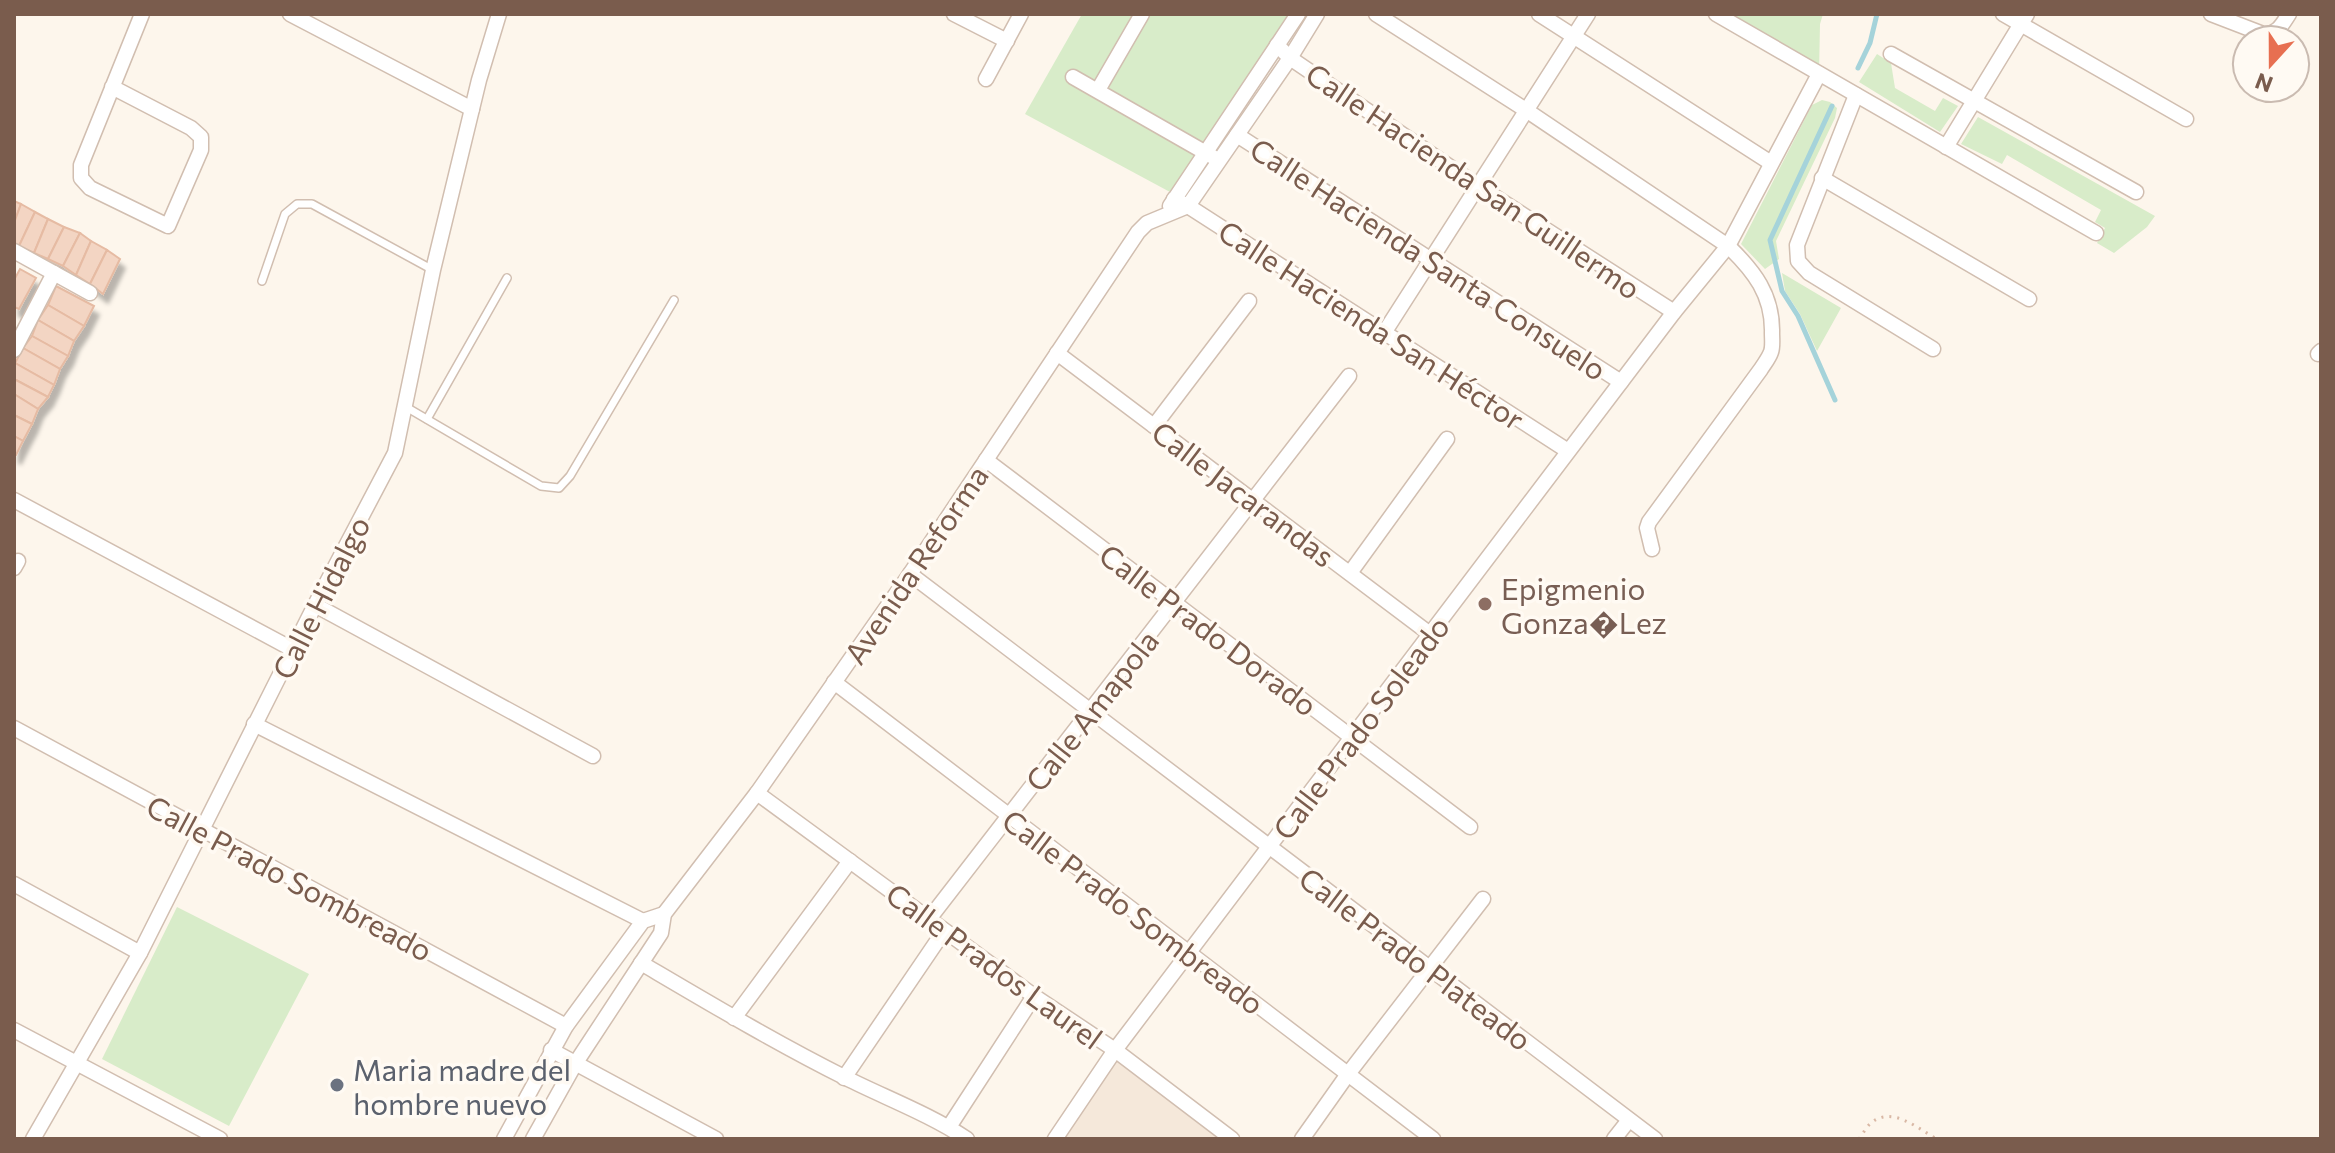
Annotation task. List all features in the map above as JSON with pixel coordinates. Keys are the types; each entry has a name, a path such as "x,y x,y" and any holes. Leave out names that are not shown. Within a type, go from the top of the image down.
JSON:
{"street":[{"path":"112,87 191,128 201,137 201,150 168,226 90,188 81,178 81,165 112,87 142,14"},
{"path":"290,14 472,109"},
{"name":"Calle Hidalgo","path":"33,1139 140,953 292,649 395,453 433,270 472,109 499,14"},
{"path":"954,14 1007,41"},
{"path":"986,79 1021,14"},
{"path":"1098,90 1142,14"},
{"name":"Avenida Reforma","path":"1164,217 1298,14"},
{"name":"Avenida Reforma","path":"533,1139 575,1064 661,933 664,914 757,793 910,574 1138,232 1147,223 1188,206 1317,14"},
{"path":"1376,14 1728,246 1760,282 1769,304 1772,350 1649,522 1647,528 1652,549"},
{"path":"1539,14 1771,163"},
{"path":"1384,333 1588,14"},
{"path":"1716,14 2096,233"},
{"path":"2003,14 2024,19 2186,119"},
{"path":"2211,14 2271,35 2281,28 2289,14"},
{"path":"1946,147 2024,19"},
{"name":"Calle Hacienda San Guillermo","path":"1277,45 1290,58 1478,186 1674,312"},
{"path":"1891,54 2136,192"},
{"name":"Calle Prado Soleado","path":"1055,1139 1115,1050 1568,451 1728,246 1819,74"},
{"path":"1073,77 1220,161"},
{"path":"1856,95 1797,245 1798,261 1809,273 1933,349"},
{"name":"Calle Hacienda Santa Consuelo","path":"1237,135 1621,382"},
{"path":"1822,178 2029,299"},
{"name":"Calle Hacienda San Héctor","path":"1174,199 1568,451"},
{"path":"14,251 90,293"},
{"path":"14,350 54,273"},
{"path":"1154,426 1249,301"},
{"name":"Calle Jacarandas","path":"1057,353 1430,634"},
{"name":"Calle Amapola","path":"929,919 1349,376"},
{"path":"1350,573 1447,439"},
{"name":"Calle Prado Dorado","path":"986,460 1470,827"},
{"path":"14,500 292,649"},
{"name":"Calle Prado Plateado","path":"910,574 1655,1139"},
{"path":"315,605 593,756"},
{"name":"Calle Prado Sombreado","path":"834,682 1433,1139"},
{"path":"254,724 643,921"},
{"name":"Calle Prado Sombreado","path":"14,728 566,1026"},
{"name":"Calle Prados Laurel","path":"757,793 1034,996 1115,1050 1232,1139"},
{"path":"734,1018 850,861"},
{"path":"14,884 140,953"},
{"path":"1302,1139 1348,1074 1483,899"},
{"path":"504,1139 566,1026 643,921 664,914"},
{"path":"844,1078 944,931"},
{"path":"641,963 844,1078 949,1127 967,1139"},
{"path":"949,1127 1034,996"},
{"path":"14,1030 220,1139"},
{"path":"551,1050 716,1139"},
{"path":"1614,1139 1629,1120"}],"lane":[{"path":"262,281 285,214 297,204 312,204 433,270"},
{"path":"427,419 507,278"},
{"path":"406,407 541,486 559,488 570,476 674,300"}],"path":[{"path":"1859,1139 1871,1123 1884,1116 1895,1116 1937,1139"}],"shaded area":[{"path":"1112,1053 1225,1139 1058,1139"}],"green space":[{"path":"1082,14 1302,14 1183,199 1025,114"},
{"path":"1716,14 1823,14 1819,74"},
{"path":"1877,54 1891,63 1895,88 1935,111 1943,98 1958,106 1940,132 1859,82"},
{"path":"1822,100 1837,108 1835,118 1776,241 1779,259 1765,269 1741,244 1812,105"},
{"path":"1978,117 2155,216 2147,227 2114,253 2097,243 2105,228 2095,222 2101,210 2007,155 2002,164 1961,144"},
{"path":"1782,273 1841,308 1817,351 1800,314 1785,291"},
{"path":"177,907 309,974 229,1126 102,1059"}],"building":[{"path":"14,201 21,204 14,223"},
{"path":"21,204 35,212 19,246 14,243 14,223"},
{"path":"35,212 48,219 34,253 19,246"},
{"path":"48,219 64,227 48,259 34,253"},
{"path":"64,227 80,233 63,266 48,259"},
{"path":"80,233 91,241 76,275 63,266"},
{"path":"91,241 107,250 90,284 76,275"},
{"path":"107,250 120,259 103,294 90,284"},
{"path":"20,269 36,278 19,309 14,307 14,280"},
{"path":"56,286 94,306 84,326 48,305"},
{"path":"48,305 84,326 74,341 38,320"},
{"path":"38,320 74,341 68,356 32,336"},
{"path":"32,336 68,356 60,369 23,348"},
{"path":"23,348 60,369 54,385 15,363"},
{"path":"15,363 54,385 48,397 14,379"},
{"path":"14,379 48,397 38,409 14,394"},
{"path":"14,394 38,409 32,424 14,415"},
{"path":"14,415 32,424 23,441 14,436"},
{"path":"14,436 23,441 16,455 14,454"}],"waterway":[{"path":"1858,68 1870,43 1877,14"},
{"path":"1832,106 1770,240 1782,291 1798,316 1835,400"}],"place":[{"name":"Epigmenio Gonza�Lez","path":"1485,604"},
{"name":"Maria madre del hombre nuevo","path":"337,1085"}]}
